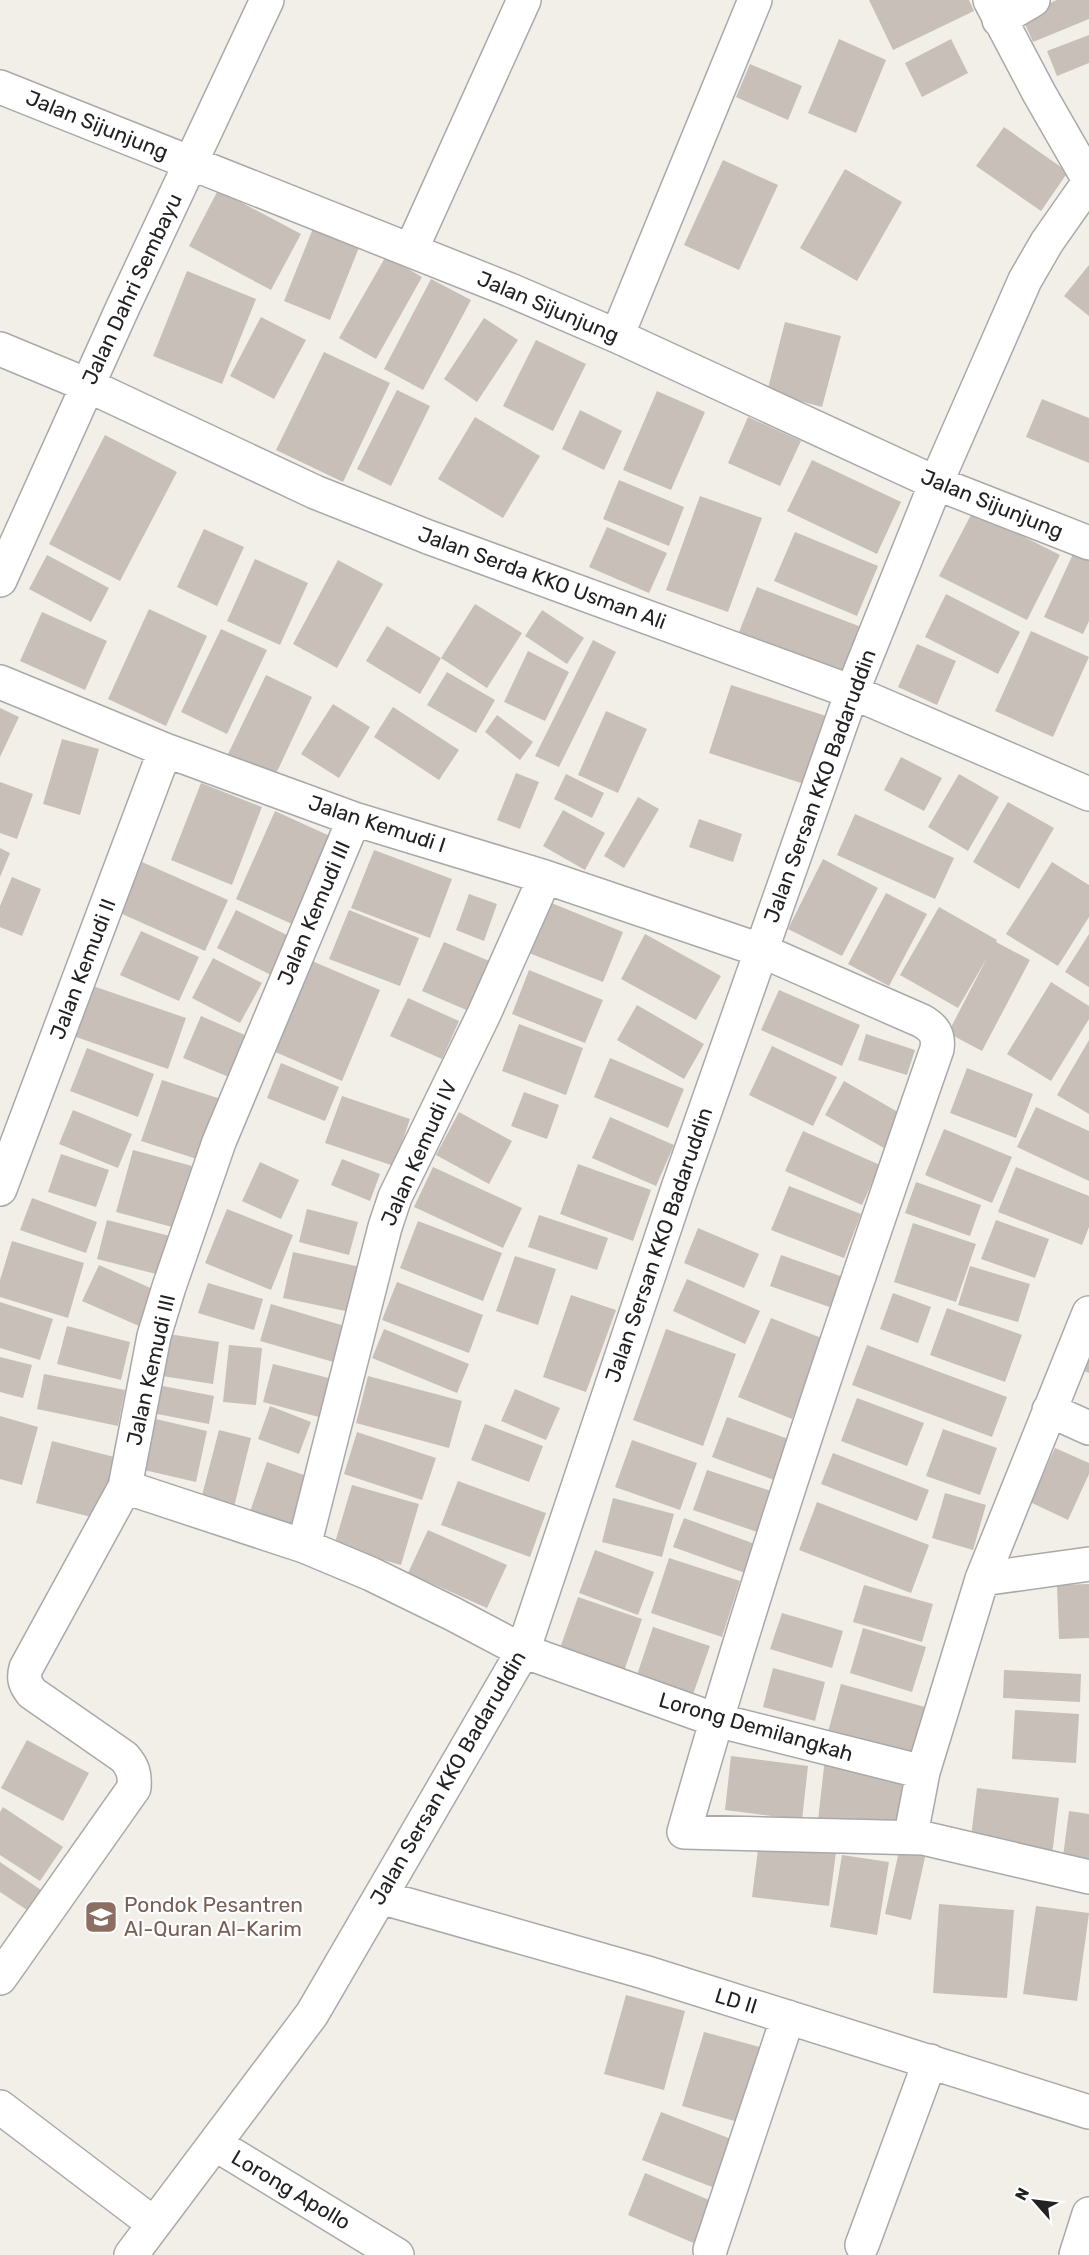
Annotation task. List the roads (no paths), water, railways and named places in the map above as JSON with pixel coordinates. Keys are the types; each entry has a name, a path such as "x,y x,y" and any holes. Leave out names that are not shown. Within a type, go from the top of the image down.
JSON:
{"street":[{"name":"Jalan Dahri Sembayu","path":"0,580 87,385 267,0"},
{"path":"411,250 524,0"},
{"path":"617,336 754,0"},
{"path":"1033,0 995,10 1089,181"},
{"name":"Jalan Sijunjung","path":"0,87 411,250 617,336 936,483 1089,543"},
{"name":"Jalan Sersan KKO Badaruddin","path":"131,2255 312,2014 523,1651 678,1188 852,692 936,483 1025,280 1047,242 1089,181"},
{"name":"Jalan Serda KKO Usman Ali","path":"0,349 87,385 315,492 428,537 852,692 1089,794"},
{"name":"Jalan Kemudi I","path":"0,682 165,750 354,819 545,877 760,950 922,1021 936,1033 938,1049 863,1260 716,1720 684,1832 922,1838"},
{"name":"Jalan Kemudi II","path":"0,1189 165,750"},
{"name":"Jalan Kemudi III","path":"0,1978 134,1788 135,1776 132,1765 124,1757 32,1693 24,1682 24,1676 26,1668 125,1487 154,1336 169,1287 219,1142 354,819"},
{"name":"Jalan Kemudi IV","path":"304,1546 385,1227 395,1197 484,1014 545,877"},
{"path":"1089,1313 982,1579 923,1773 913,1824 914,1831 922,1838 1089,1877"},
{"path":"1049,1410 1089,1428"},
{"path":"125,1487 304,1546 381,1579 523,1651"},
{"path":"982,1579 1089,1564"},
{"name":"Lorong Demilangkah","path":"523,1651 716,1720 923,1773"},
{"name":"LD II","path":"380,1897 644,1972 1089,2112"},
{"path":"710,2250 788,2017"},
{"path":"862,2245 930,2061"},
{"path":"0,2106 154,2224"},
{"name":"Lorong Apollo","path":"215,2144 396,2255"},
{"path":"1076,2255 1089,2214"}],"place":[{"name":"Pondok Pesantren Al-Quran Al-Karim","path":"101,1917"}]}
